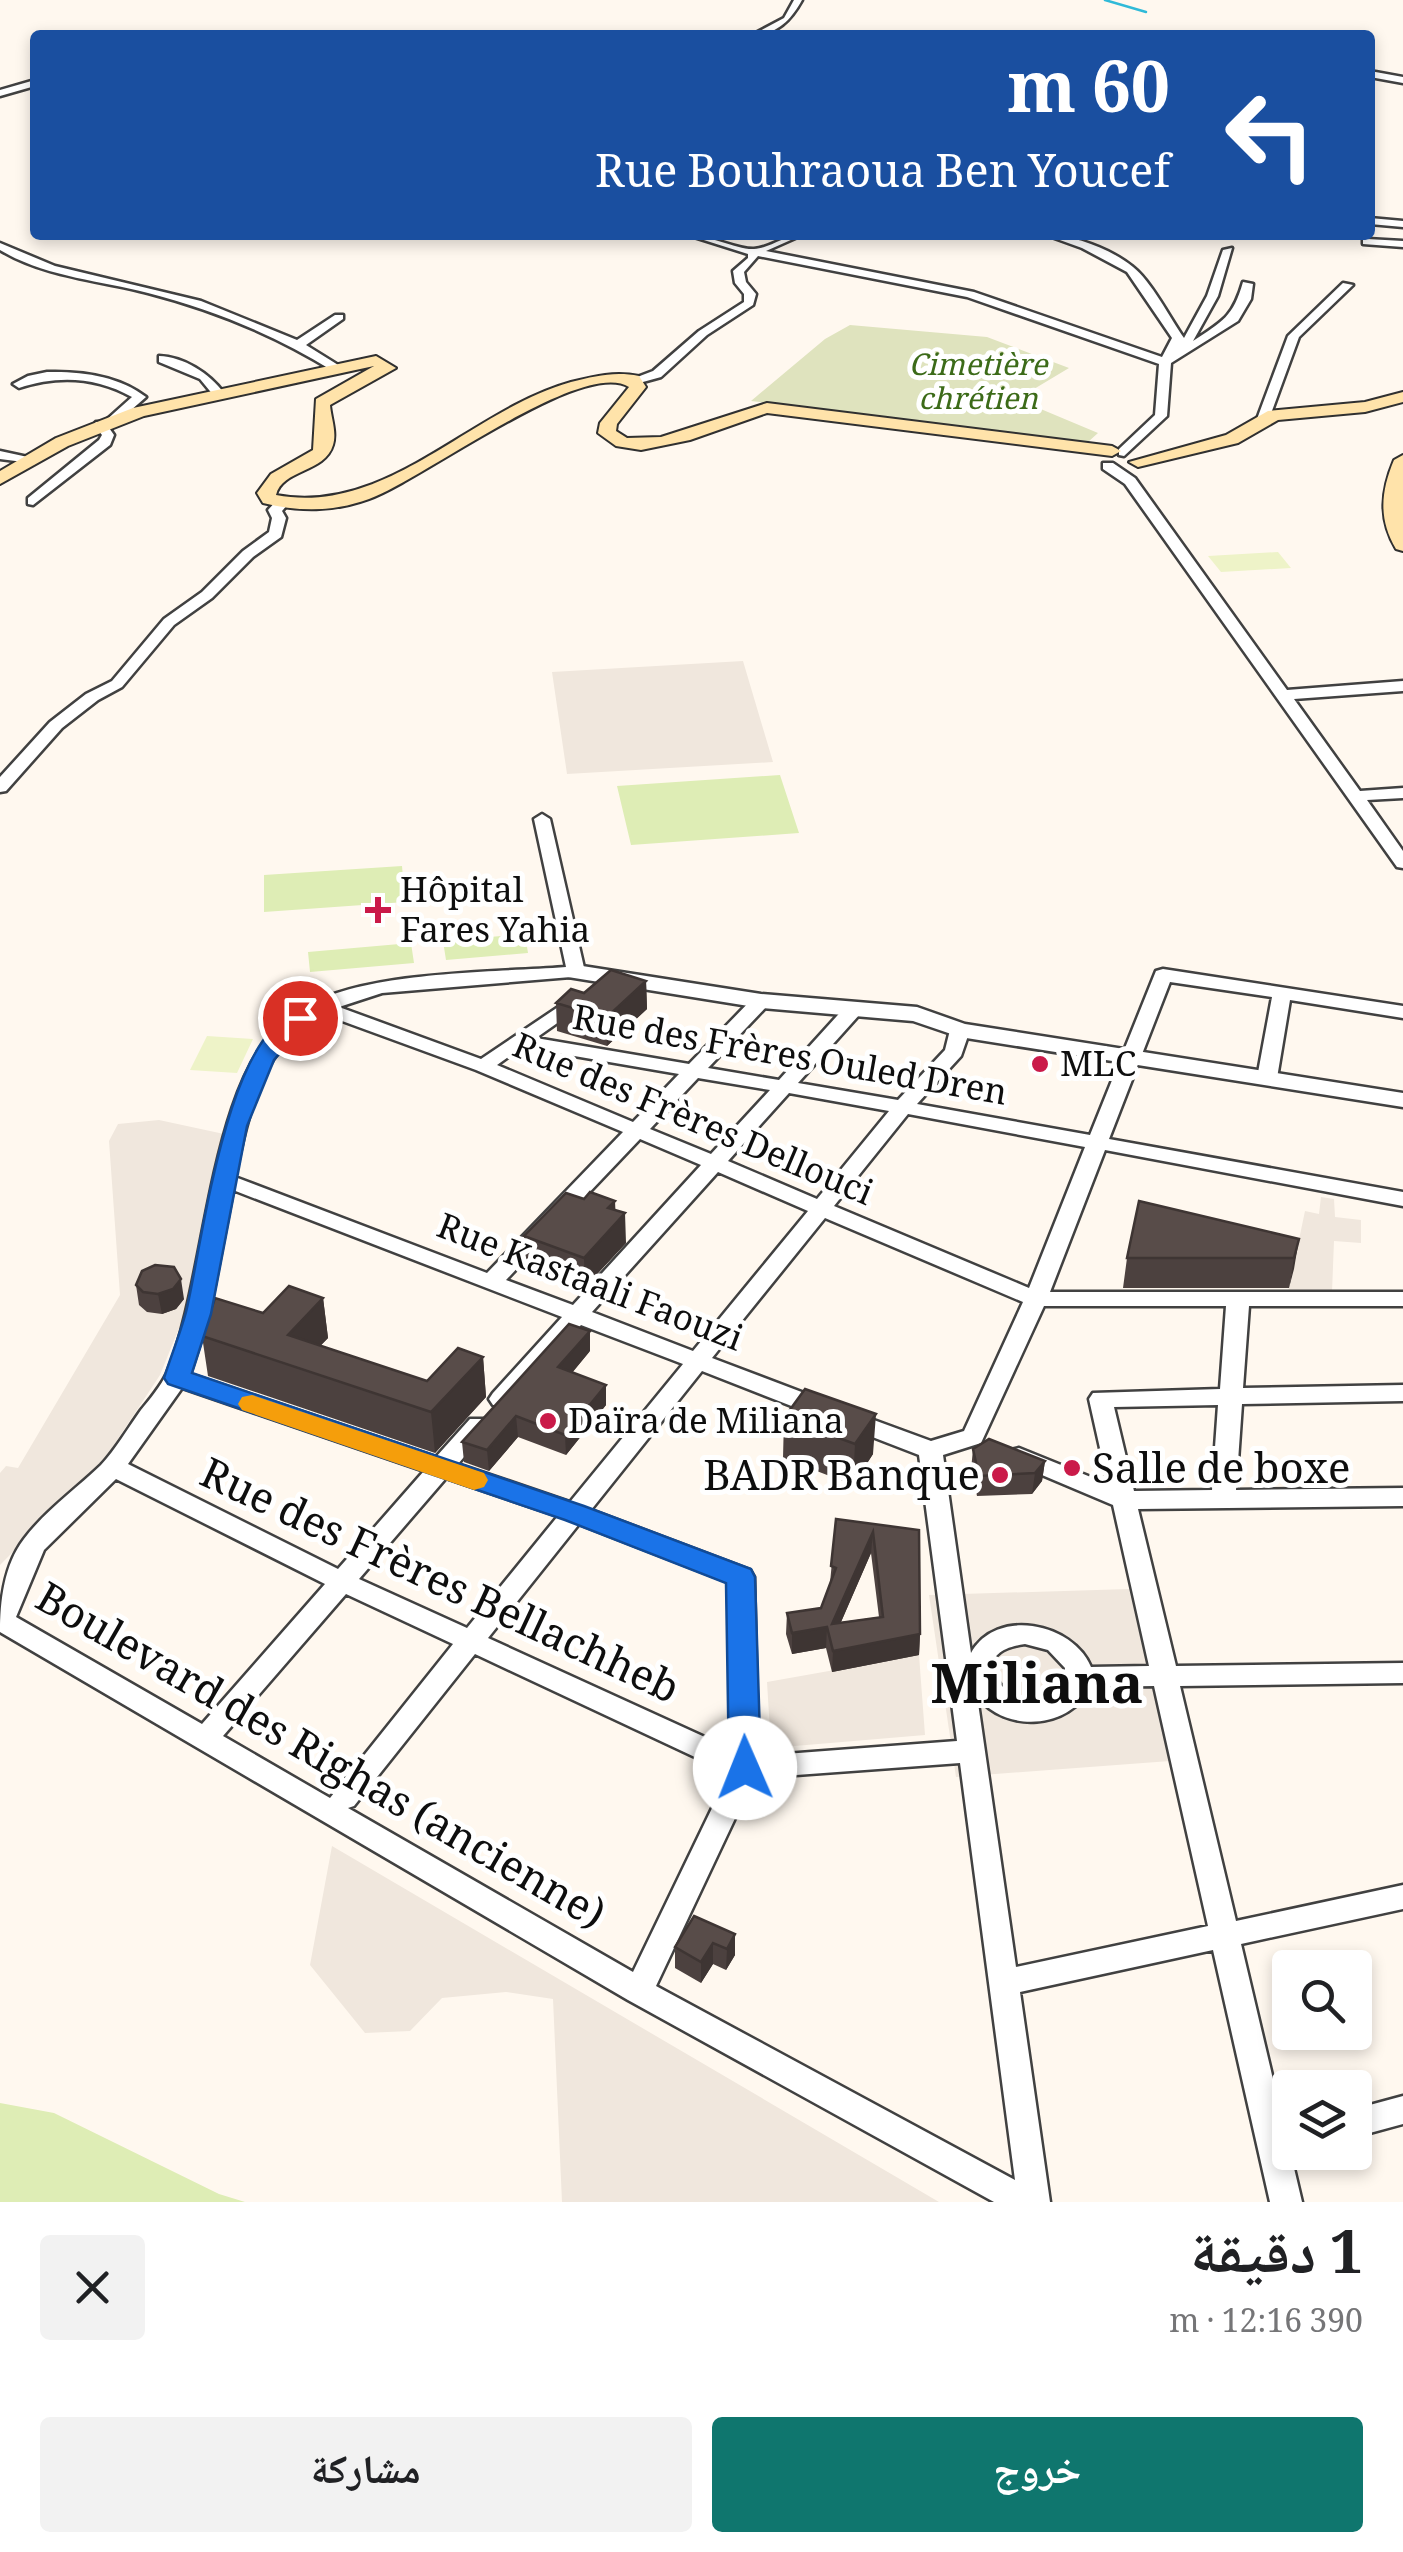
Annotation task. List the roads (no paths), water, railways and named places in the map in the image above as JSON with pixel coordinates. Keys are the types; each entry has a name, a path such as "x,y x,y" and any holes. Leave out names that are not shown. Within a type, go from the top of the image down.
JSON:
{"main road":[{"path":"0,479 105,423 218,392 372,361 388,366 322,403 326,442 322,451 268,485 266,493 270,500 318,505 357,498 384,487 495,420 543,397 610,378 623,377 636,382 638,387 609,422 608,434 633,447 661,444 732,416 767,408 1049,443 1122,462 1232,439 1263,419 1292,412 1365,408 1403,396"},
{"path":"1401,538 1392,525 1403,460"}],"street":[{"path":"766,30 787,20 798,0"},
{"path":"1375,75 1403,80"},
{"path":"0,94 30,85"},
{"path":"0,103 30,98"},
{"path":"1375,221 1403,224"},
{"path":"711,240 753,252 970,294 1170,359 1200,344 1234,319 1245,300 1248,284"},
{"path":"753,252 784,240"},
{"path":"1067,240 1131,270 1178,338 1170,359 1161,416 1122,462 1403,863"},
{"path":"1367,242 1403,244"},
{"path":"0,246 19,259"},
{"path":"1170,359 1200,318 1220,278 1228,250"},
{"path":"636,382 657,374 703,334 749,303 750,294 738,271 752,259 753,252"},
{"path":"0,261 19,259 191,301 299,344 338,368"},
{"path":"1263,419 1294,336 1346,285"},
{"path":"299,344 340,316"},
{"path":"163,359 204,376 218,392"},
{"path":"19,384 38,375 49,376 112,385 140,397 105,423 105,442 34,502"},
{"path":"0,455 31,460"},
{"path":"0,787 56,725 116,684 170,622 276,534 276,510 282,503"},
{"path":"1282,695 1402,688"},
{"path":"1354,796 1403,793"},
{"path":"542,819 576,972 761,1001 917,1014 960,1030 1403,1100"},
{"name":"Boulevard des Righas (ancienne)","path":"576,972 382,987 322,1007 290,1026 263,1060 235,1126 198,1314 177,1378 113,1467 33,1545 2,1621 639,1991 1025,2202"},
{"path":"974,1437 1036,1298 1163,975 1403,1012"},
{"path":"483,1066 612,976"},
{"path":"1267,1078 1282,994"},
{"path":"490,1282 761,1001"},
{"name":"Rue des Frères Dellouci","path":"322,1007 483,1066 1036,1298"},
{"path":"204,1740 439,1468 853,1010"},
{"path":"344,1798 903,1107 954,1052 960,1030"},
{"name":"Rue des Frères Ouled Dren","path":"520,1041 1403,1199"},
{"name":"Rue Kastaali Faouzi","path":"224,1180 930,1450"},
{"path":"1036,1298 1403,1299"},
{"path":"1223,1499 1238,1298"},
{"path":"177,1378 574,1513 741,1577 745,1768 639,1991"},
{"path":"1272,2109 1224,1936 1101,1400 1403,1393"},
{"path":"1034,2202 972,1751 970,1676 930,1450 974,1437 1124,1500 1403,1497"},
{"name":"Rue des Frères Bellachheb","path":"113,1467 342,1581 745,1768 972,1751"},
{"path":"1025,1634 1057,1643 1078,1664 1080,1678 1067,1702 1034,1712 999,1702 970,1676 995,1642 1025,1634"},
{"path":"1080,1678 1403,1673"},
{"path":"1004,1984 1403,1898"},
{"path":"1372,2118 1403,2110"},
{"path":"1283,2170 1286,2202"}],"waterway":[{"path":"1105,0 1146,12"}],"place":[{"name":"Hôpital Fares Yahia","path":"378,910"},
{"name":"MLC","path":"1040,1064"},
{"name":"Daïra de Miliana","path":"548,1421"},
{"name":"Salle de boxe","path":"1072,1468"},
{"name":"BADR Banque","path":"1000,1475"}],"district":[{"name":"Miliana","path":"1037,1684"}],"park label":[{"name":"Cimetière chrétien","path":"978,382"}]}
